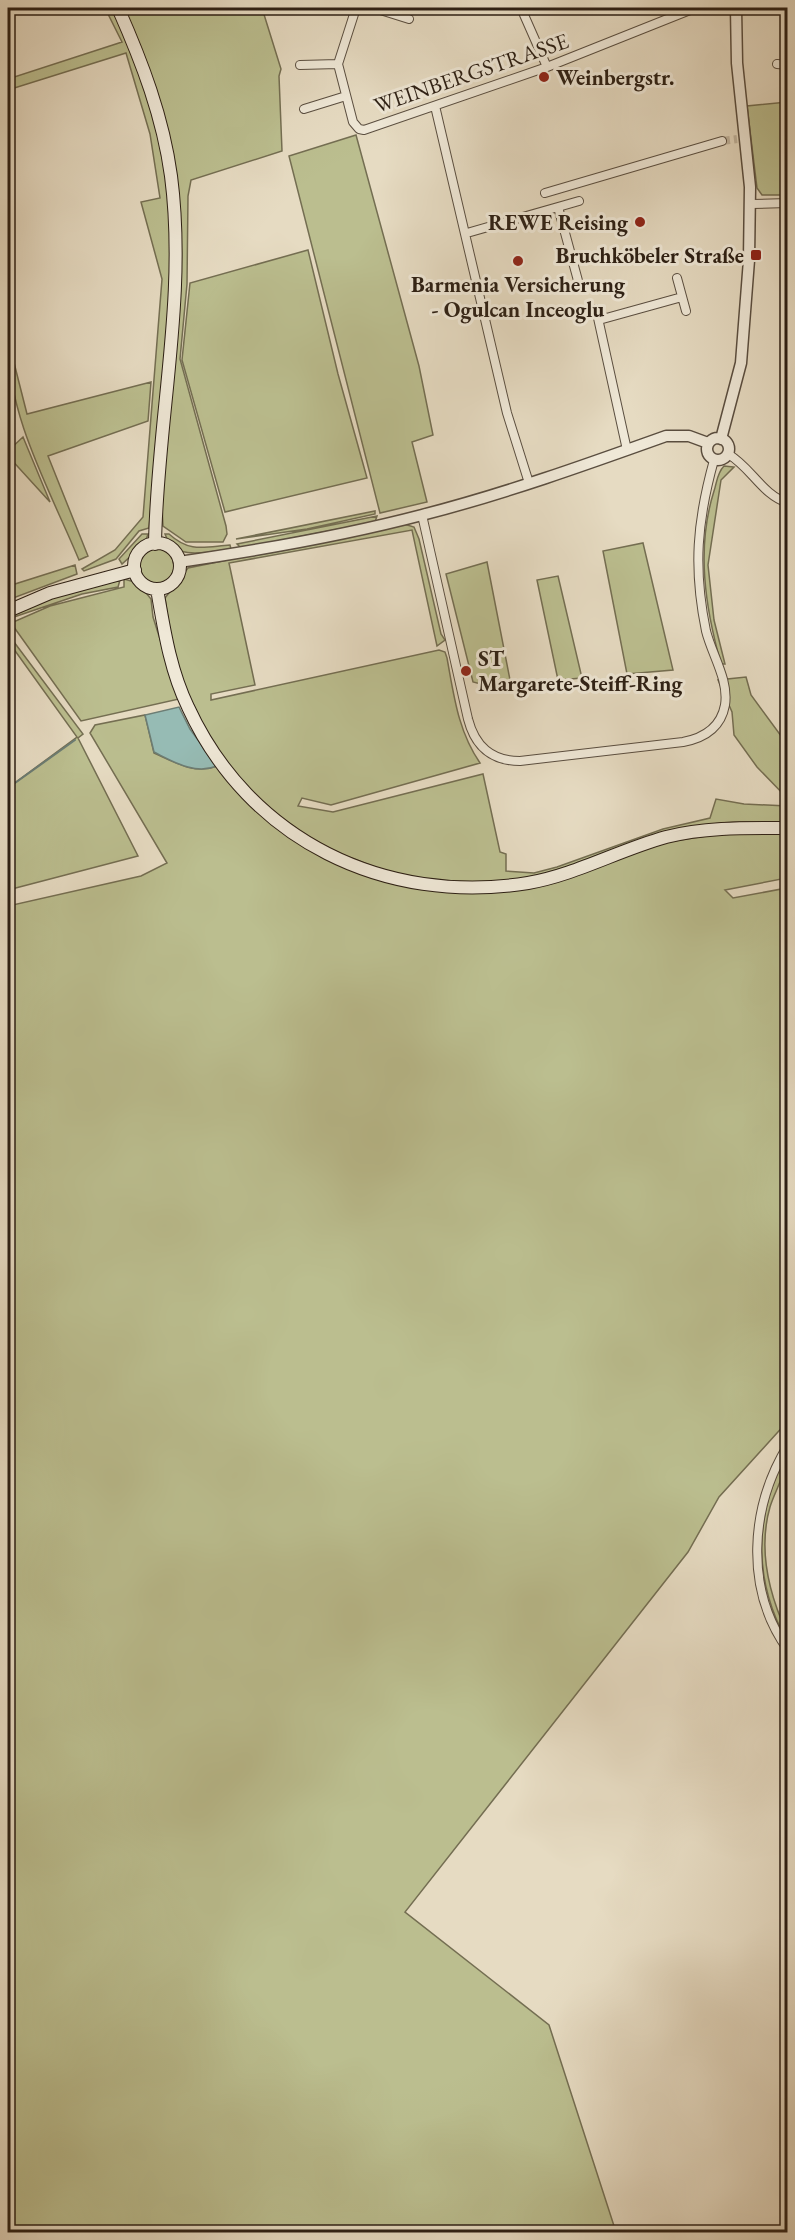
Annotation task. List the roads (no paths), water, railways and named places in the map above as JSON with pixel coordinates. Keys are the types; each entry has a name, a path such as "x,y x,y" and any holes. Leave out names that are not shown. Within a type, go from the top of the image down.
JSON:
{"main road":[{"path":"118,8 154,99 167,150 174,201 175,285 158,468 155,544"},
{"path":"155,544 173,550 179,562 174,581 157,589 142,584 135,570 137,556 142,550 155,544"},
{"path":"8,611 58,590 135,570"},
{"path":"157,589 167,647 177,683 200,732 221,764 264,812 286,830 352,865 417,884 480,888 531,883 666,837 726,828 788,828"}],"street":[{"path":"304,109 346,96 338,64 356,8"},
{"path":"374,8 409,19"},
{"path":"521,8 547,67"},
{"name":"WEINBERGSTRASSE","path":"346,96 353,122 359,129 364,130 547,67 695,8"},
{"path":"721,439 741,363 751,204 740,138 736,8"},
{"path":"300,65 338,64"},
{"path":"777,64 788,65"},
{"path":"435,106 467,233 507,413 529,483"},
{"path":"545,193 722,141"},
{"path":"467,233 579,201"},
{"path":"751,204 788,204"},
{"path":"558,207 580,288"},
{"path":"677,278 686,311"},
{"path":"599,320 682,297"},
{"path":"596,309 627,450"},
{"path":"179,562 308,541 422,515 529,483 666,436 689,436 708,443"},
{"path":"708,443 714,439 721,439 729,446 728,454 723,459 714,460"},
{"path":"708,443 708,454 714,460"},
{"path":"728,454 743,464 771,494 788,503"},
{"path":"422,515 468,719 473,734 483,749 502,759 520,761 683,742 708,733 720,719 725,703 723,681 704,618 697,562 702,504 714,460"},
{"path":"788,1445 765,1491 760,1514 757,1559 766,1607 788,1650"}],"water":[{"path":"179,707 190,729 217,766 193,768 154,752 145,715"}],"waterway":[{"path":"8,788 75,740"}],"tunnel":[{"path":"722,141 737,139"}],"place":[{"name":"Weinbergstr.","path":"544,77"},
{"name":"REWE Reising","path":"640,222"},
{"name":"Bruchköbeler Straße","path":"756,255"},
{"name":"Barmenia Versicherung - Ogulcan Inceoglu","path":"518,261"},
{"name":"ST Margarete-Steiff-Ring","path":"466,671"}]}
